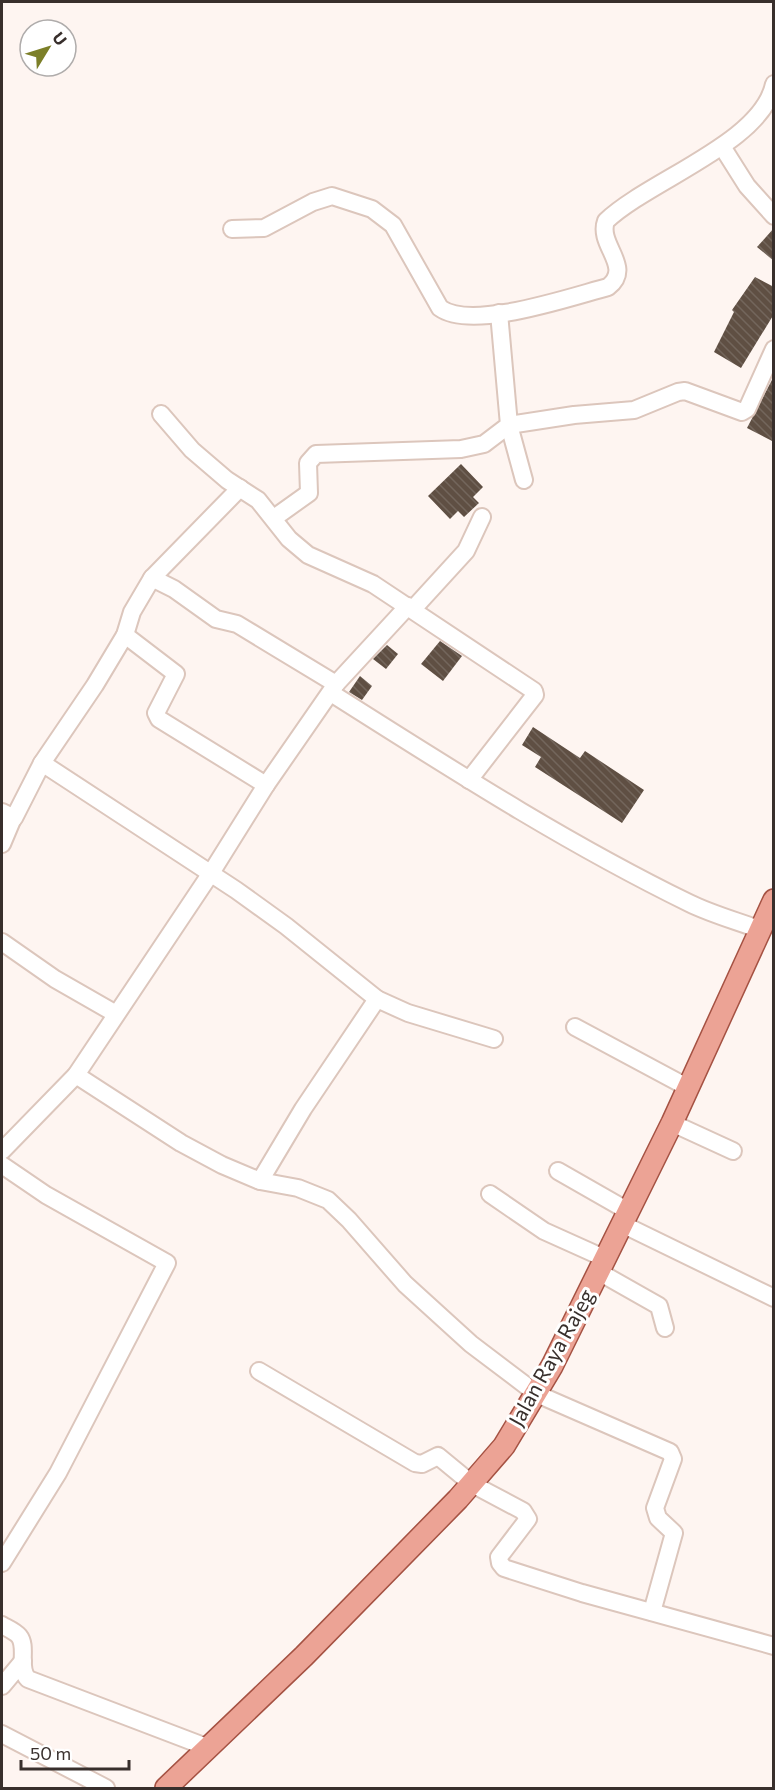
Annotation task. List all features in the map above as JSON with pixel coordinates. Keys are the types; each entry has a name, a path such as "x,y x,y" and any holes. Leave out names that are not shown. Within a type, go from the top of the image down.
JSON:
{"main road":[{"name":"Jalan Raya Rajeg","path":"166,1788 209,1748 472,1484 504,1446 537,1394 672,1124 774,900"}],"street":[{"path":"232,229 264,228 313,202 339,197 372,208 393,225 440,308 456,316 481,317 608,286 619,276 604,229 606,221 662,182 723,147 767,104 774,84"},
{"path":"723,147 747,186 774,216"},
{"path":"499,313 509,425 524,480"},
{"path":"274,518 309,493 308,463 316,454 460,449 484,444 509,425 574,415 634,410 678,392 686,391 745,412 774,349"},
{"path":"161,414 192,450 258,500 289,539 308,555 373,584 510,673 536,693 469,780"},
{"path":"2,844 7,815 95,685 125,635 132,612 152,578 240,488"},
{"path":"2,1151 76,1075 211,873 266,785 333,689 466,551 482,517"},
{"path":"152,578 174,589 216,619 237,624 469,780 574,844 690,904 761,930"},
{"path":"125,635 176,674 156,713 159,719 266,785"},
{"path":"42,763 211,873 286,926 377,999 408,1013 494,1039"},
{"path":"2,942 55,979 116,1014"},
{"path":"260,1181 303,1109 377,999"},
{"path":"575,1027 687,1087"},
{"path":"76,1075 181,1143 260,1181 298,1188 328,1200 349,1220 405,1284 471,1344 537,1394 663,1448 672,1455 655,1508 658,1518 674,1533 652,1612"},
{"path":"672,1124 733,1151"},
{"path":"2,1165 46,1195 167,1263 58,1473 2,1563"},
{"path":"558,1171 625,1217 774,1298"},
{"path":"490,1194 544,1231 602,1265 659,1306 665,1328"},
{"path":"259,1371 415,1463 422,1464 438,1456 472,1484 526,1514 528,1519 499,1557 504,1568 774,1646"},
{"path":"2,1625 19,1636 25,1676 28,1679 209,1748"},
{"path":"2,1686 23,1661"},
{"path":"2,1734 106,1788"}],"building":[{"path":"774,228 774,261 757,247"},
{"path":"755,277 774,287 774,314 741,368 714,352 734,312 732,310"},
{"path":"774,376 774,442 747,428"},
{"path":"461,464 483,487 473,497 479,503 464,517 458,511 450,519 428,496"},
{"path":"440,641 462,656 443,681 421,664"},
{"path":"387,645 398,654 386,669 373,659"},
{"path":"360,676 372,686 362,700 349,692"},
{"path":"533,727 580,758 585,751 644,790 622,823 535,767 541,757 522,745"}]}
